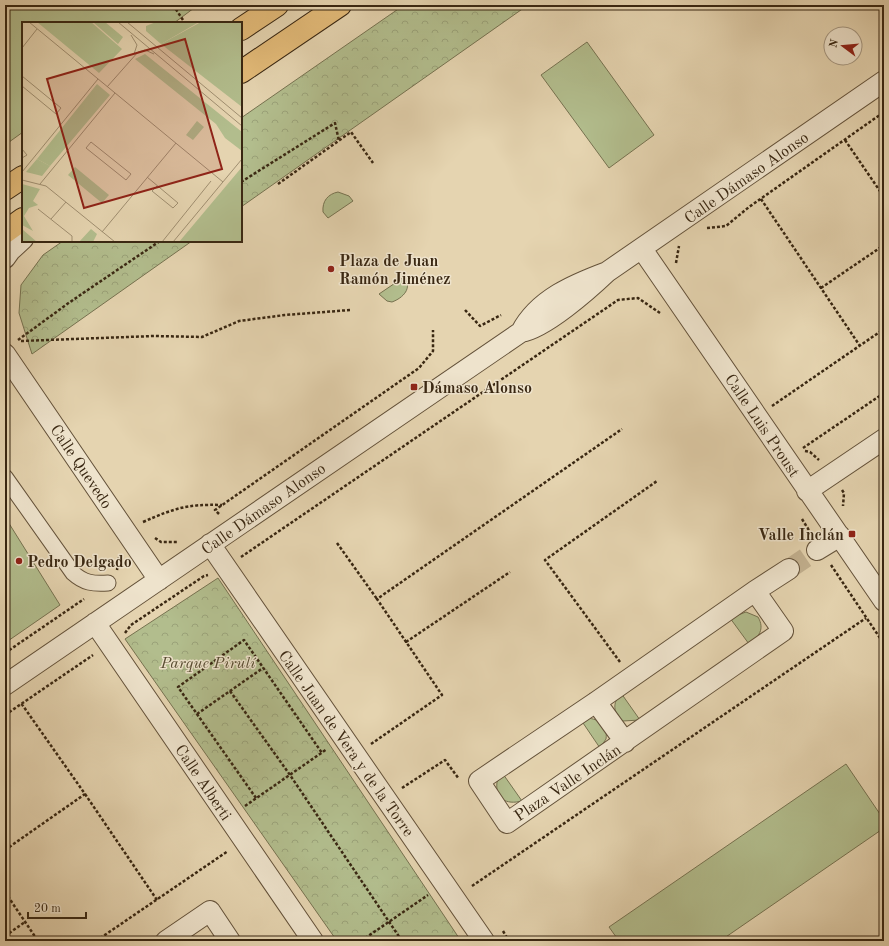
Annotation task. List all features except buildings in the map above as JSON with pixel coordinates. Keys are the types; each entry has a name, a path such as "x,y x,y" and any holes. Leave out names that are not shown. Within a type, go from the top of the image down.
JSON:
{"main road":[{"path":"242,28 277,5"},
{"path":"242,71 340,5"},
{"path":"5,189 22,178"},
{"path":"5,232 22,221"}],"street":[{"name":"Calle Dámaso Alonso","path":"5,685 521,332 530,330 541,324 590,289 607,272 884,81"},
{"path":"5,258 22,239"},
{"name":"Calle Luis Proust","path":"642,249 884,602"},
{"name":"Calle Quevedo","path":"13,347 159,580"},
{"path":"807,491 881,446"},
{"path":"5,477 73,573 79,578 92,584 108,583"},
{"path":"819,549 840,536"},
{"name":"Calle Juan de Vera y de la Torre","path":"210,544 484,941"},
{"path":"479,781 789,569"},
{"name":"Plaza Valle Inclán","path":"479,781 507,823 625,742 783,631 755,591"},
{"name":"Calle Alberti","path":"95,623 313,941"},
{"name":"Plaza Valle Inclán","path":"596,702 625,742"},
{"path":"166,941 210,911 230,941"}],"path":[{"path":"173,5 184,22"},
{"path":"704,228 726,226 761,199 884,112"},
{"path":"242,181 335,123 339,141"},
{"path":"278,184 351,132 373,163"},
{"path":"845,140 884,197"},
{"path":"761,199 860,346"},
{"path":"13,347 70,302 159,242"},
{"path":"677,269 676,261 679,245"},
{"path":"821,288 884,245"},
{"path":"239,558 618,300 638,298 662,314"},
{"path":"13,347 154,336 202,337 240,321 285,315 350,310"},
{"path":"466,310 480,326 501,314"},
{"path":"766,401 770,408 884,329"},
{"path":"222,518 215,510 419,368 434,351 433,330"},
{"path":"821,462 810,452 799,450 884,393"},
{"path":"377,599 622,429"},
{"path":"631,677 545,560 657,481"},
{"path":"840,488 844,493 843,506 847,512"},
{"path":"137,524 182,506 197,504 223,505"},
{"path":"798,514 819,549 884,644"},
{"path":"154,538 161,542 169,543 181,541"},
{"path":"337,543 442,695 367,747"},
{"path":"5,653 108,583 119,566 119,555"},
{"path":"406,642 510,572"},
{"path":"125,639 126,630 131,625 204,576 214,577"},
{"path":"472,886 866,618"},
{"path":"256,798 178,687 244,640 322,752"},
{"path":"5,715 97,654"},
{"path":"197,714 263,668"},
{"path":"230,691 290,775 402,941"},
{"path":"21,703 157,900"},
{"path":"240,809 331,746"},
{"path":"399,790 445,760 459,779 479,781"},
{"path":"5,850 85,794"},
{"path":"96,941 232,849"},
{"path":"361,941 445,884"},
{"path":"5,892 38,941"},
{"path":"5,936 25,922"}],"green space":[{"path":"5,5 198,5 175,22 22,22 22,133 5,145"},
{"path":"404,5 528,5 242,206 242,117"},
{"path":"587,42 654,135 609,168 541,75"},
{"path":"338,192 349,196 353,201 328,218 323,212 325,201 331,194"},
{"path":"62,242 191,242 32,354 19,313 21,285 43,255"},
{"path":"404,277 407,281 407,289 400,298 392,302 387,301 379,294"},
{"name":"Pedro Delgado","path":"5,517 60,605 5,643"},
{"name":"Parque Pirulí","path":"218,578 461,941 337,941 125,639"},
{"path":"746,612 758,617 761,625 758,636 749,644 730,618"},
{"path":"621,693 640,720 623,721 617,715 615,704"},
{"path":"587,718 596,720 602,724 606,730 606,739 600,748 581,720"},
{"path":"846,764 884,820 884,828 720,941 619,941 609,927"},
{"path":"503,774 522,801 511,802 500,797 497,782"}],"tunnel":[{"path":"789,569 817,550"}],"place":[{"name":"Plaza de Juan Ramón Jiménez","path":"331,269"},
{"name":"Dámaso Alonso","path":"414,387"},
{"name":"Valle Inclán","path":"852,534"},
{"name":"Pedro Delgado","path":"19,561"}]}
